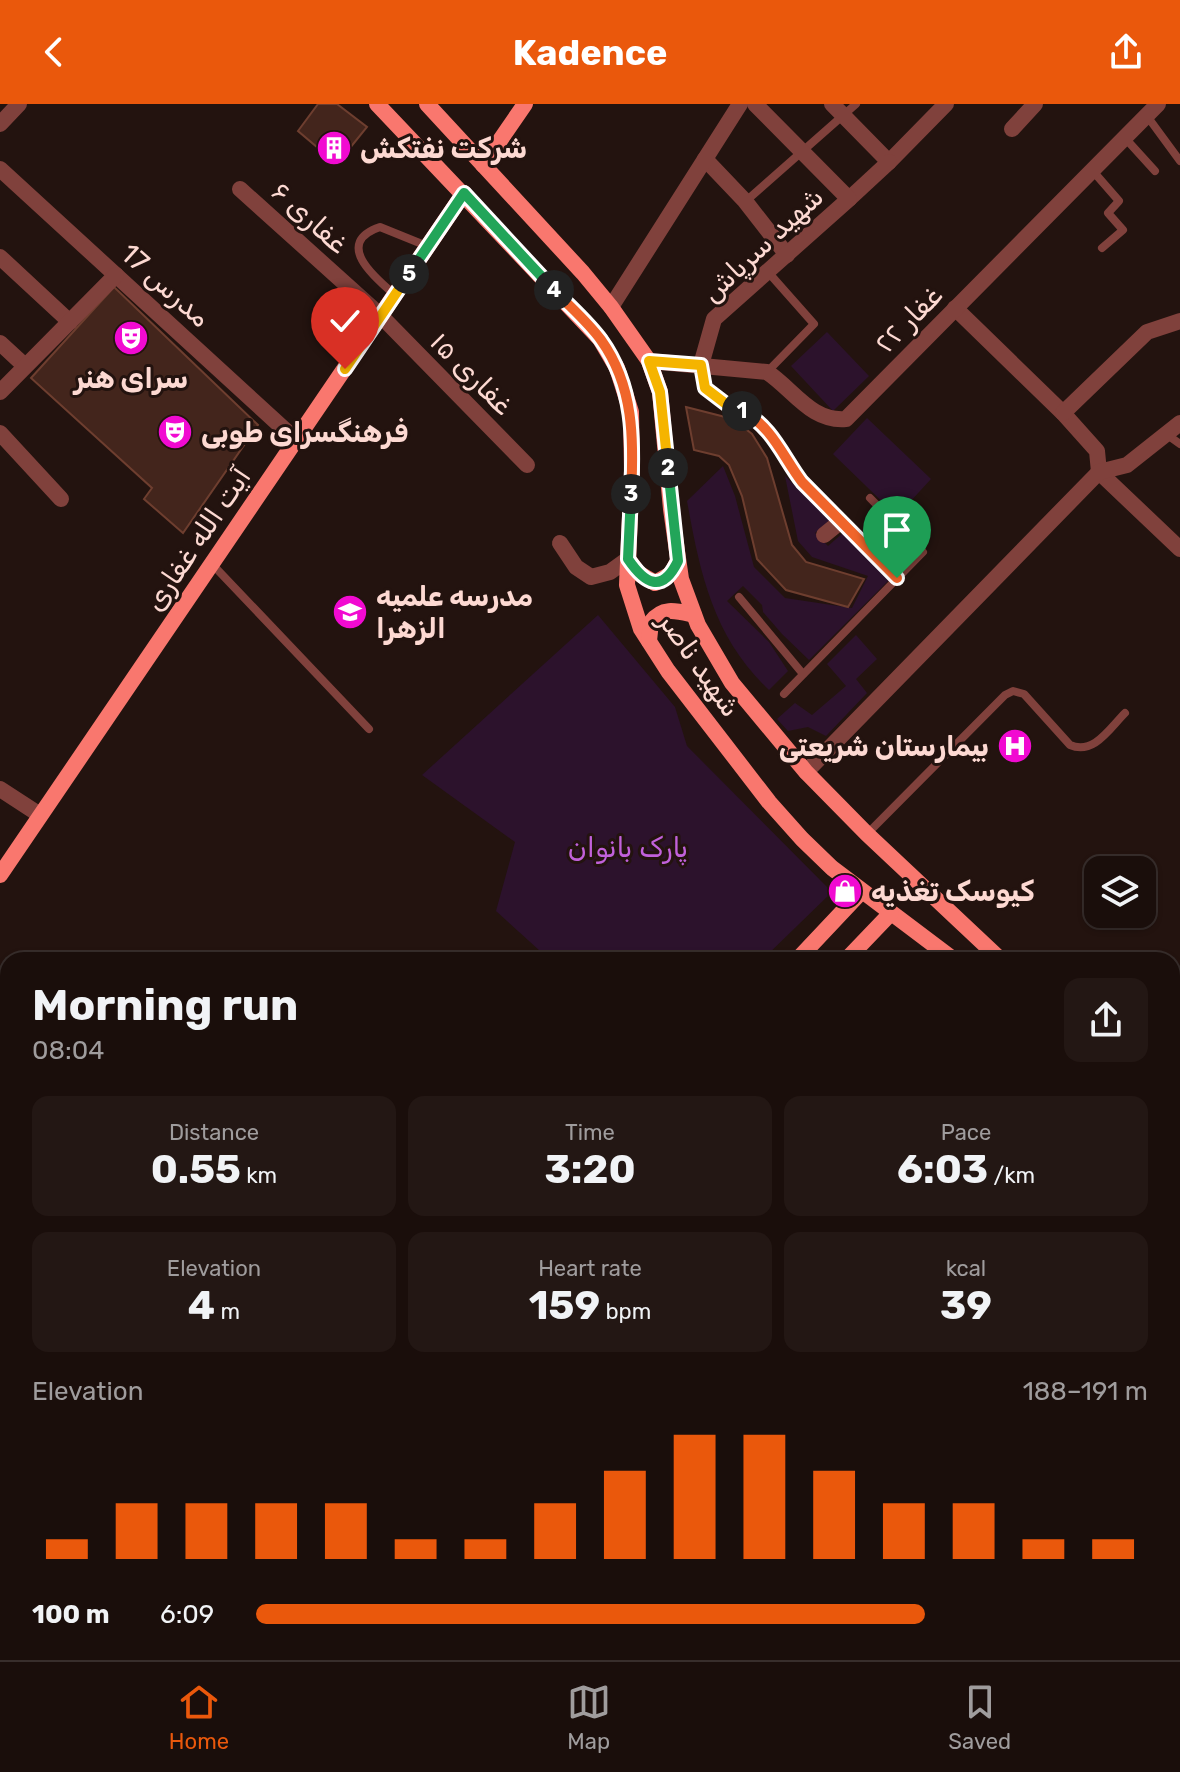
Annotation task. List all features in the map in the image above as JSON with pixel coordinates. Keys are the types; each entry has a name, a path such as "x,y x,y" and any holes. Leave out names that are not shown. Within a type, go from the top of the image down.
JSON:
{"main road":[{"name":"شهید ناصر","path":"377,104 600,339 617,368 631,412 627,585 632,605 649,641 668,671 769,802 832,868 943,952"},
{"name":"شهید ناصر","path":"427,104 611,307 649,361 660,392 681,579 694,615 732,683 806,772 992,952"},
{"path":"483,165 525,104"},
{"name":"آیت الله غفاری","path":"0,875 464,193"},
{"path":"628,559 645,580 655,583 671,574 678,561"},
{"path":"649,641 651,622 664,611 694,615"},
{"path":"805,952 862,891"},
{"path":"854,952 891,913"}],"street":[{"path":"0,124 19,104"},
{"path":"611,307 740,104"},
{"name":"شهید سرپاش","path":"701,365 714,319 849,199 755,104"},
{"path":"849,199 946,104"},
{"path":"1012,129 1035,104"},
{"path":"844,108 889,162"},
{"name":"غفار ۲۲","path":"767,372 807,407 829,420 846,419 1152,110"},
{"path":"705,159 745,201 787,255"},
{"name":"مدرس 17","path":"0,169 296,440"},
{"name":"غفاری ۶","path":"240,189 381,316"},
{"path":"0,257 70,322"},
{"path":"0,392 116,275"},
{"path":"955,308 1063,413 1097,451 1099,472 1180,549"},
{"name":"غفاری ۱۵","path":"381,316 527,465"},
{"path":"1063,413 1147,332 1180,321"},
{"path":"0,343 25,366"},
{"path":"649,361 767,372"},
{"path":"806,772 1099,472 1127,465 1173,439 1180,423"},
{"path":"0,433 61,499"},
{"path":"824,535 840,522"},
{"path":"560,543 576,567 591,577 610,572 628,559"},
{"path":"0,789 40,815"}],"lane":[{"path":"745,201 802,152 844,108"},
{"path":"1152,110 1180,161"},
{"path":"1125,138 1155,171"},
{"path":"1092,170 1119,201 1108,213 1123,230 1102,248"},
{"path":"395,295 363,263 359,255 361,242 370,231 380,227 428,246"},
{"path":"767,372 814,324 768,272"},
{"path":"701,365 705,388 726,404 748,414 767,430 780,445 802,482 897,578"},
{"path":"784,694 923,552 870,498"},
{"path":"212,564 369,729"},
{"path":"739,597 803,674"},
{"path":"867,834 1005,695 1013,691 1024,694 1070,745 1080,749 1090,747 1125,713"}],"green space":[{"path":"827,332 869,376 833,411 791,366"},
{"path":"867,418 931,479 897,516 833,454"},
{"path":"723,466 735,496 754,567 785,598 852,608 868,576 812,557 798,541 785,476 830,520 815,533 828,546 844,532 890,579 809,660 782,634 763,612 762,605 743,586 727,601 769,642 788,671 769,690 750,670 722,626 704,578 692,528 687,501"},
{"name":"پارک بانوان","path":"598,615 675,707 687,746 832,892 770,952 541,952 496,911 515,842 422,775"},
{"path":"856,635 877,659 856,679 867,693 826,736 808,727 788,731 777,719 795,703 812,715 846,686 827,664"}],"building":[{"name":"شرکت نفتکش","path":"318,104 337,104 367,127 337,164 298,131"},
{"path":"114,287 258,425 183,533 144,499 152,488 31,378"},
{"path":"686,407 733,419 752,434 767,458 792,545 806,562 864,579 848,607 786,590 757,559 742,496 729,465 719,456 694,450"}],"place":[{"name":"شرکت نفتکش","path":"334,148"},
{"name":"سرای هنر","path":"131,338"},
{"name":"فرهنگسرای طوبی","path":"175,432"},
{"name":"مدرسه علمیه الزهرا","path":"350,612"},
{"name":"بیمارستان شریعتی","path":"1015,746"},
{"name":"کیوسک تغذیه","path":"845,891"}],"route":[{"path":"345,369 464,193 600,339 617,368 631,412 628,559 645,580 655,583 665,580 678,561 666,433 660,392 649,361 701,365 705,388 726,404 748,414 767,430 780,445 802,482 897,578"}]}
